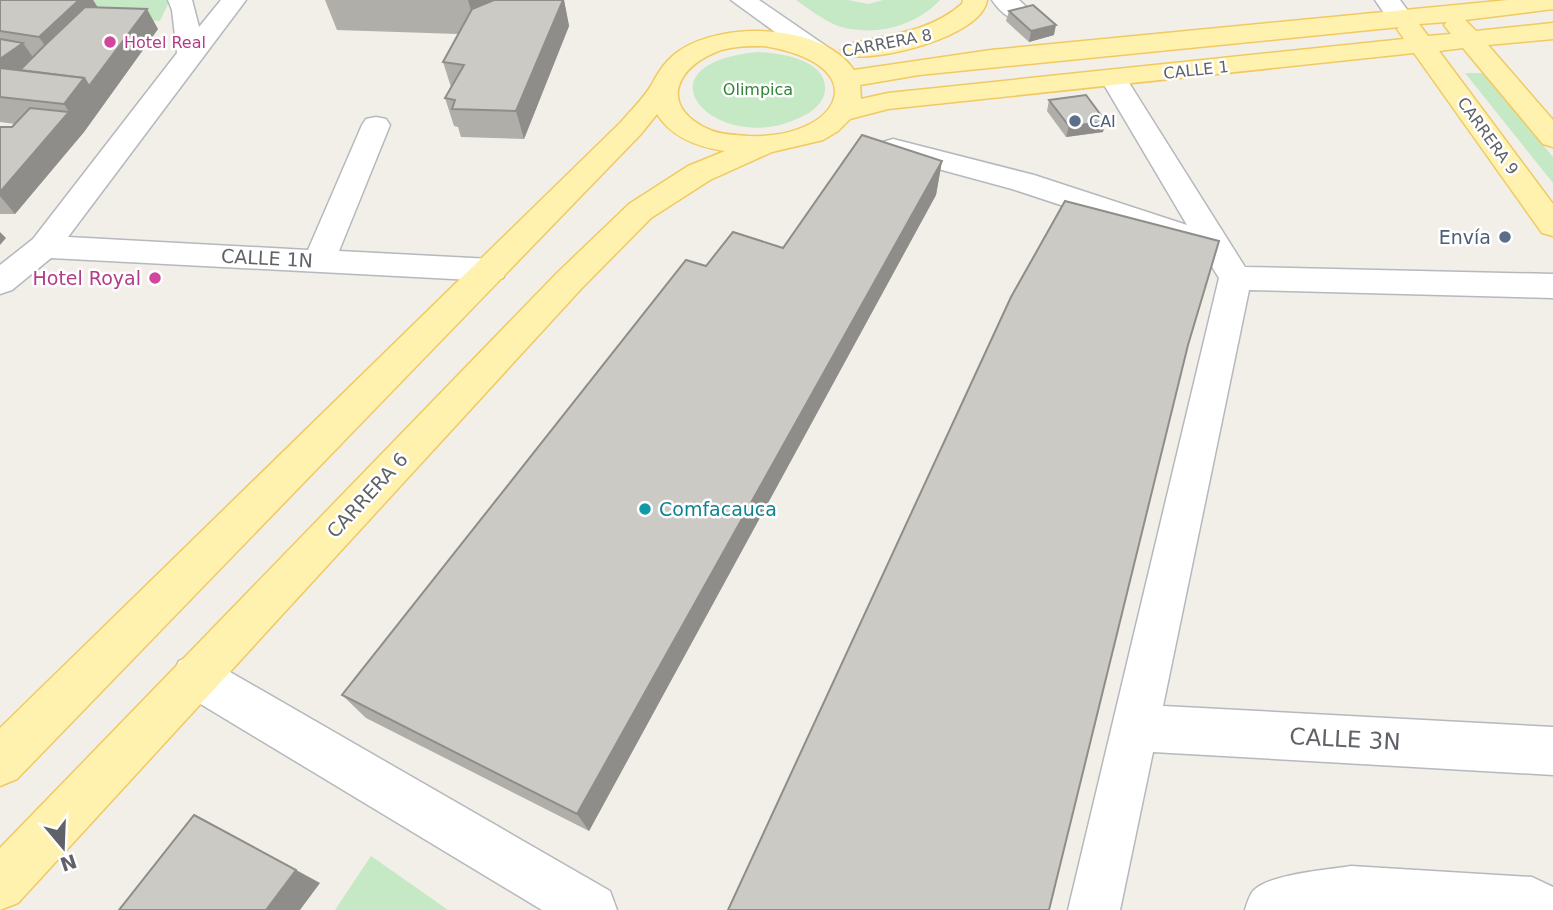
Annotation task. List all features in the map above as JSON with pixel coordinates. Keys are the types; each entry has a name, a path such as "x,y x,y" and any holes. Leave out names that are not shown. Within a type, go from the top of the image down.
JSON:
{"main road":[{"name":"CARRERA 8","path":"821,53 937,34 958,23 974,7 975,0"},
{"name":"CALLE 1","path":"847,79 1031,48 1394,9 1553,2"},
{"path":"1441,7 1553,138"},
{"name":"CARRERA 9","path":"1394,9 1424,46 1553,226"},
{"name":"CALLE 1","path":"840,113 888,101 1553,31"},
{"path":"0,762 631,128 662,89 668,72 684,57 707,46 734,40 764,38 792,42 821,53 839,66 847,79 849,96 840,113 822,128 796,139 764,145 731,143 701,136 678,123 665,107 662,89"},
{"name":"CARRERA 6","path":"0,885 569,281 640,211 699,173 764,145"}],"street":[{"path":"180,0 184,10 190,54"},
{"path":"0,282 44,247 234,0"},
{"path":"743,0 821,53"},
{"path":"1004,0 1025,16 1026,0"},
{"path":"1094,910 1235,278 1113,78"},
{"path":"319,261 376,125"},
{"path":"876,143 1023,183 1216,246"},
{"name":"CALLE 1N","path":"44,247 491,270"},
{"path":"1235,278 1553,286"},
{"path":"195,676 591,910"},
{"name":"CALLE 3N","path":"1136,728 1553,751"},
{"path":"1271,910 1276,906 1353,901 1532,903 1539,910"}],"green space":[{"path":"6,0 169,2 160,21 105,19 0,5"},
{"path":"796,0 848,0 869,4 883,0 940,0 906,23 879,30 865,30 838,26"},
{"name":"Olimpica","path":"757,52 789,56 818,71 824,80 825,90 820,103 801,117 770,127 741,126 717,118 700,105 693,89 698,74 719,60"},
{"path":"1465,73 1483,73 1553,157 1553,183"},
{"path":"371,856 448,910 335,910"}],"building":[{"path":"0,0 79,0 39,37 0,31"},
{"path":"494,0 563,0 516,111 452,109 455,100 445,98 464,65 443,62 472,9"},
{"path":"1033,5 1056,25 1031,31 1009,11"},
{"path":"85,7 147,9 89,86 84,78 20,70 45,45"},
{"path":"0,39 23,43 0,59"},
{"path":"0,68 84,78 64,104 0,97"},
{"path":"1086,95 1106,122 1069,126 1049,100"},
{"path":"30,108 69,112 0,192 0,127 12,127"},
{"name":"Comfacauca","path":"862,135 942,161 577,814 342,695 686,260 706,266 733,232 783,248"},
{"path":"1065,201 1219,241 1188,345 1049,910 728,910 1011,297"},
{"path":"194,815 296,870 266,910 119,910"}],"place":[{"name":"Hotel Real","path":"110,42"},
{"name":"CAI","path":"1075,121"},
{"name":"Envía","path":"1505,237"},
{"name":"Hotel Royal","path":"155,278"},
{"name":"Comfacauca","path":"645,509"}]}
